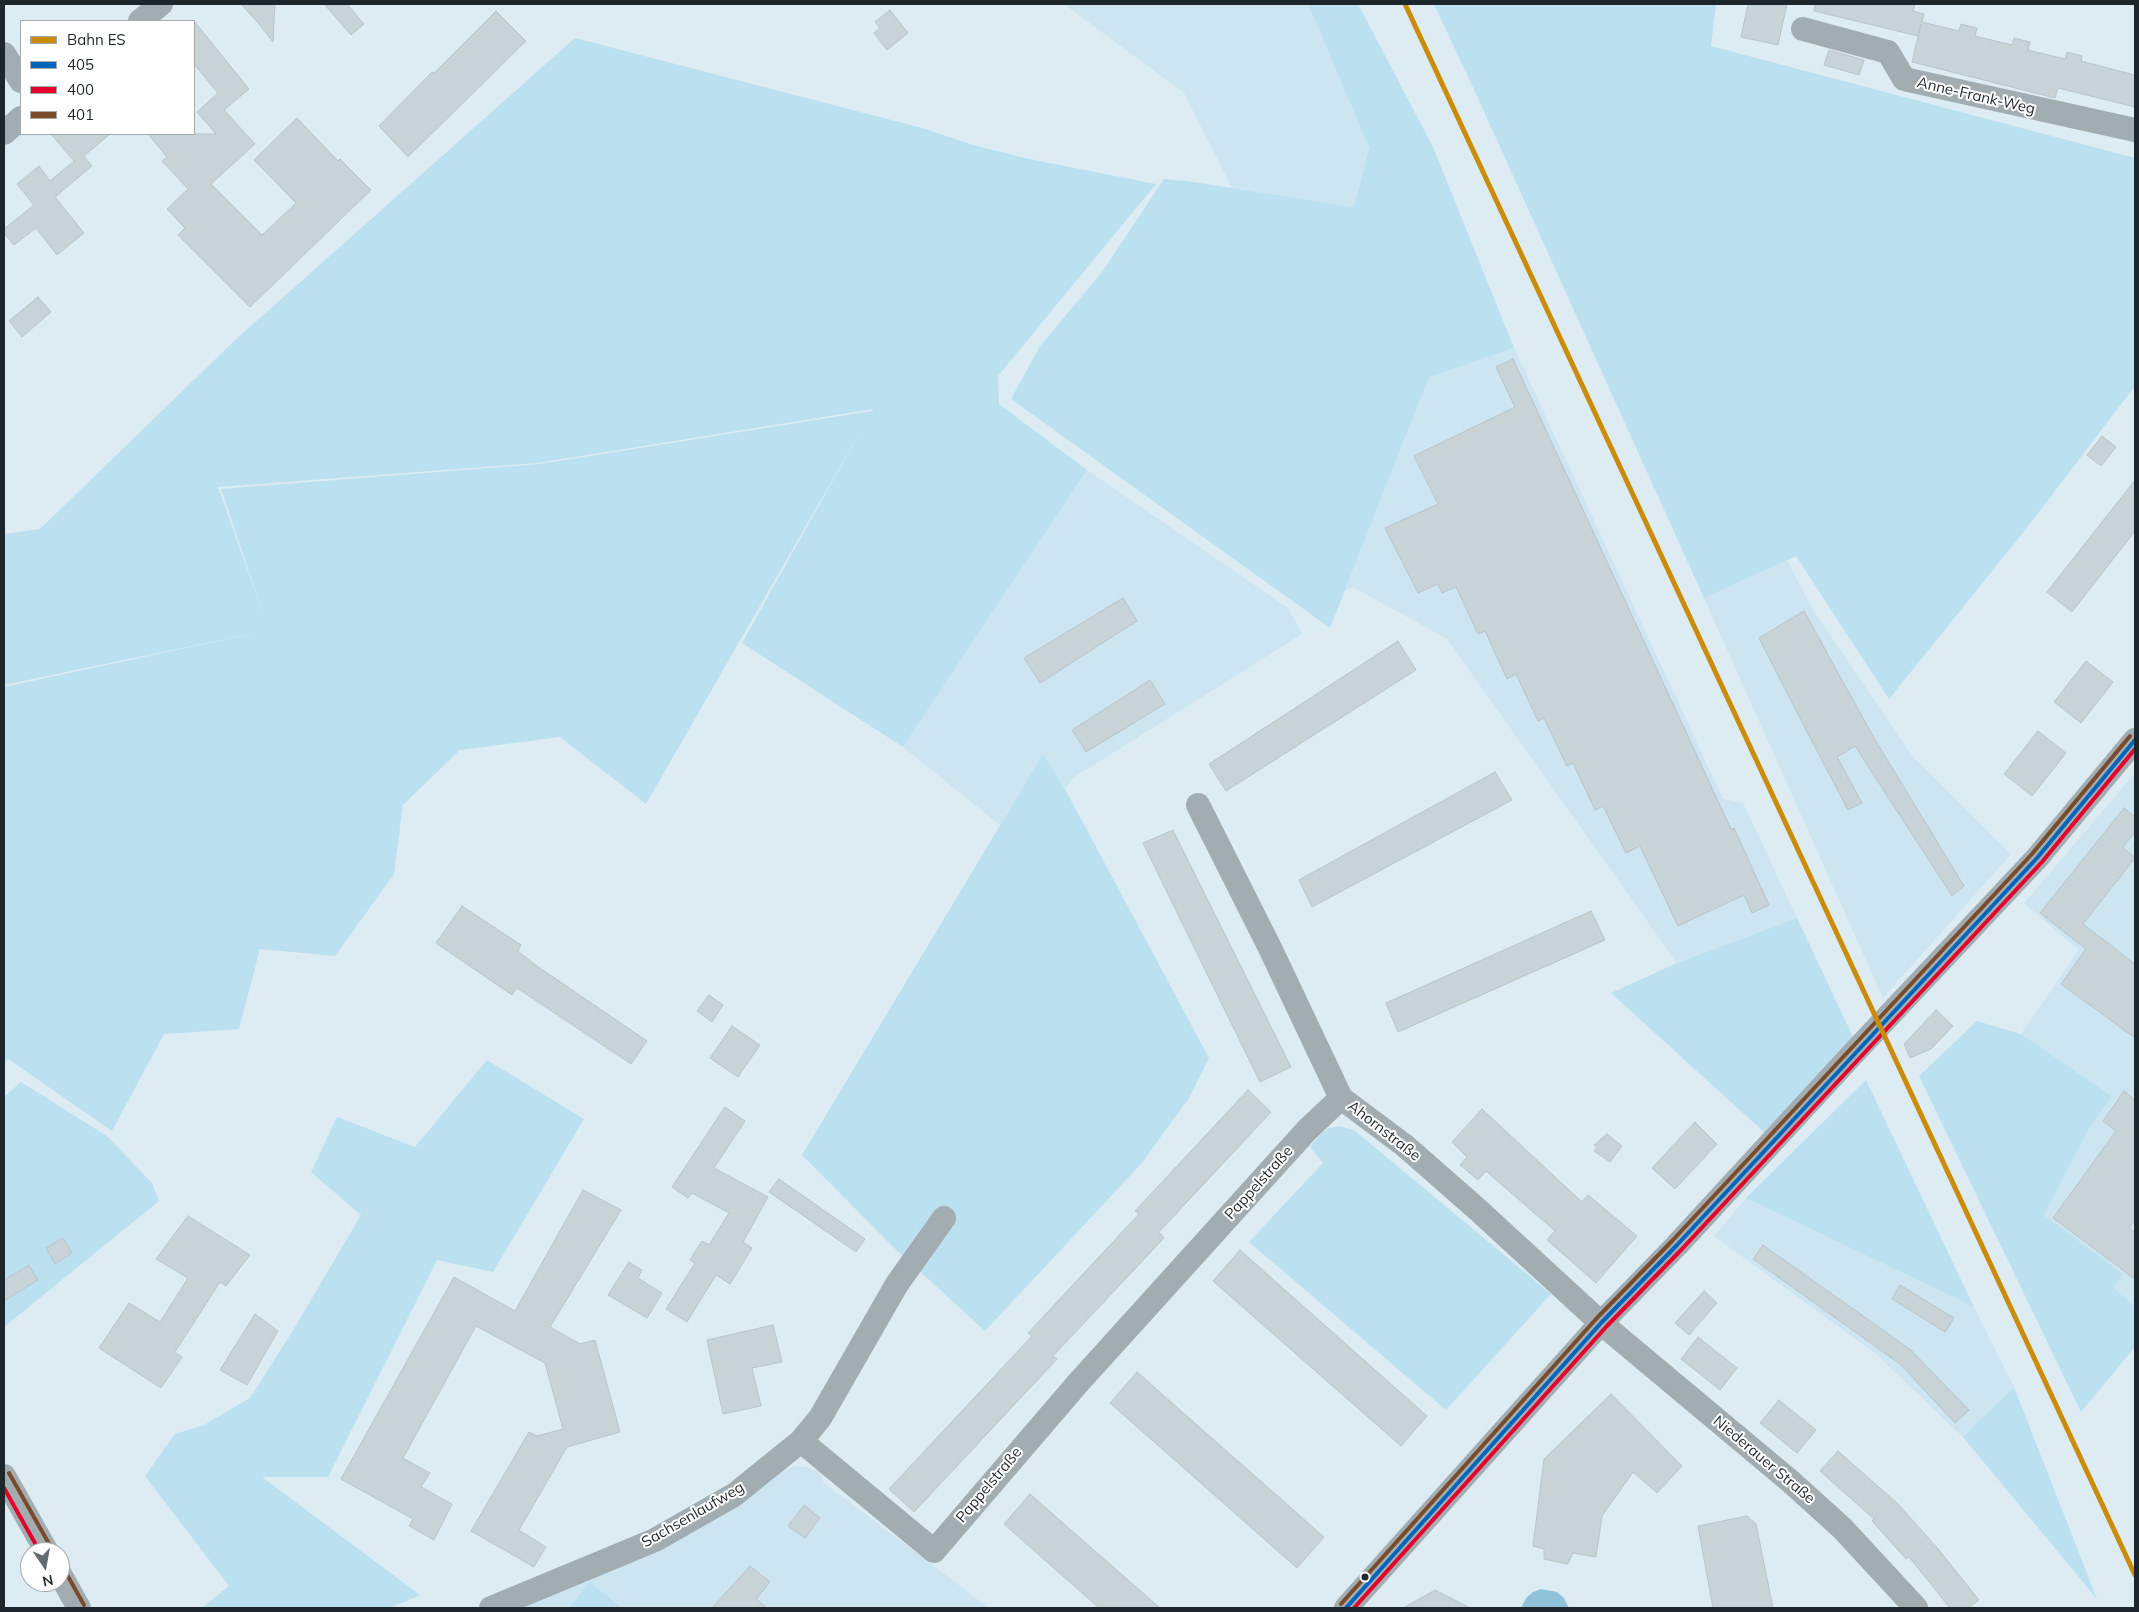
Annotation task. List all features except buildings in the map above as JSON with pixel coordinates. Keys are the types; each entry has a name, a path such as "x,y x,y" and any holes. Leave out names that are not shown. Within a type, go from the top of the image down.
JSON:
{"street":[{"path":"141,20 161,4"},
{"name":"Anne-Frank-Weg","path":"1804,30 1888,52 1904,79 2135,130"},
{"path":"4,54 20,79"},
{"path":"4,133 20,119"},
{"path":"1346,1608 1601,1323 1850,1057 1979,923 2037,858 2135,740"},
{"name":"Ahornstraße","path":"1198,805 1267,940 1341,1098 1404,1145 1601,1323"},
{"name":"Pappelstraße","path":"801,1440 934,1551 1078,1383 1307,1130 1341,1098"},
{"path":"801,1440 820,1418 897,1284 944,1218"},
{"name":"Niederauer Straße","path":"1601,1323 1790,1481 1842,1528 1916,1608"},
{"name":"Sachsenlaufweg","path":"491,1608 655,1540 734,1495 801,1440"},
{"path":"4,1476 41,1542"},
{"path":"70,1591 80,1608"}],"shaded area":[{"path":"1064,4 1308,4 1369,148 1354,207 1232,188 1184,93"},
{"path":"1308,4 1358,4 1433,147 1514,348 1429,377 1330,628 1011,399 1040,346 1102,272 1164,179 1354,207 1369,148"},
{"path":"1434,4 1716,4 1711,46 2135,158 2135,386 2026,529 1889,699 1796,556 1704,598"},
{"path":"575,38 922,128 973,145 1029,159 1156,184 998,376 999,404 1087,470 903,747 742,643 864,425 646,804 560,737 460,750 403,805 394,874 335,956 260,949 239,1029 164,1034 112,1131 8,1059 4,1063 4,687 269,630 4,685 4,534 40,529 233,342","holes":["873,409 872,411 539,464 221,489 266,622 218,487 538,463"]},
{"path":"1514,348 1723,799 1743,803 1797,918 1677,963 1447,639 1353,587 1345,590 1429,377"},
{"path":"1087,470 1288,608 1302,634 1073,778 1065,789 1043,755 1000,825 903,747"},
{"path":"1787,560 1813,610 1913,757 2011,854 1883,998 1704,598"},
{"path":"1043,754 1065,789 1209,1058 1189,1098 1141,1164 985,1331 891,1245 802,1155"},
{"path":"2135,773 2135,1307 2113,1287 2122,1274 2044,1215 2086,1134 2112,1096 2021,1034 2079,950 2024,903"},
{"path":"1797,918 1854,1039 1765,1133 1611,993 1677,963"},
{"path":"1977,1021 2021,1034 2112,1096 2086,1134 2044,1215 2123,1274 2113,1287 2135,1307 2135,1347 2081,1412 1919,1076"},
{"path":"487,1060 584,1119 493,1272 437,1260 328,1477 262,1477 420,1595 390,1608 202,1608 229,1586 145,1476 175,1434 204,1425 250,1398 292,1332 361,1215 311,1172 337,1117 415,1147"},
{"path":"1866,1080 1974,1307 1746,1198"},
{"path":"21,1082 107,1136 152,1183 159,1201 4,1327 4,1097"},
{"path":"1339,1126 1354,1130 1551,1294 1446,1410 1249,1242 1323,1163 1310,1147 1320,1134 1329,1128"},
{"path":"1746,1198 1974,1307 2014,1387 1963,1437 1876,1354 1714,1236"},
{"path":"2014,1387 2097,1599 1963,1437"},
{"path":"796,1466 806,1467 819,1472 824,1483 989,1608 516,1608 735,1504 784,1470"},
{"path":"590,1582 622,1608 569,1608"},
{"path":"1541,1589 1557,1592 1564,1598 1569,1608 1521,1608 1526,1598 1533,1592"}],"rail line":[{"name":"ES","path":"1405,4 2135,1575"}],"transit line":[{"name":"401","path":"1341,1604 1596,1319 1672,1241 2032,854 2130,736"},
{"name":"405","path":"1346,1608 1601,1323 1677,1245 2037,858 2135,740"},
{"name":"400","path":"1354,1608 1606,1327 1682,1249 2042,862 2135,749"},
{"name":"401","path":"9,1473 48,1542"},
{"name":"400","path":"4,1488 34,1542"},
{"name":"401","path":"70,1580 84,1605"}]}
